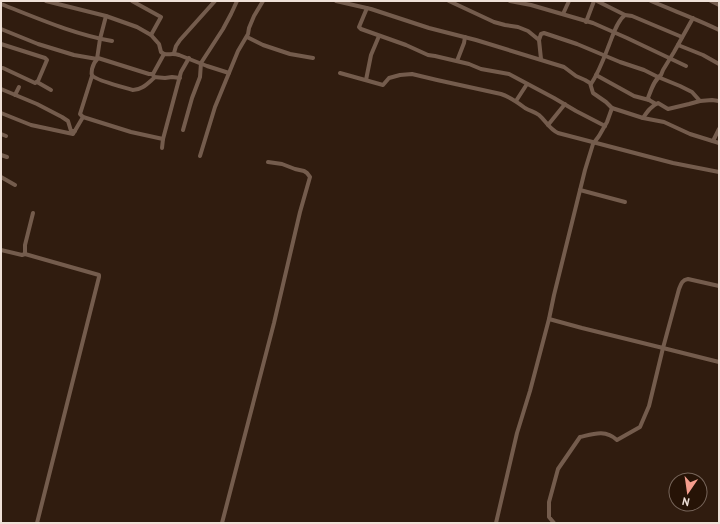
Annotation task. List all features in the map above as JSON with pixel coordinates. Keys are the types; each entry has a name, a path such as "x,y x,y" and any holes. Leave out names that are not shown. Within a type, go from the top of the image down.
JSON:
{"street":[{"path":"46,1 106,16 136,27 151,36 159,44 161,52 164,54 167,55 174,53 229,73"},
{"path":"132,1 161,17 151,36"},
{"path":"174,53 180,40 215,1"},
{"path":"183,130 192,98 200,77 201,63 226,24 237,1"},
{"path":"200,156 215,107 238,51 247,36 254,16 263,1"},
{"path":"336,1 367,8 429,28 541,59 564,67 591,84"},
{"path":"449,1 494,22 518,27 528,31 539,40"},
{"path":"510,1 531,5 593,23 686,66"},
{"path":"563,14 569,1"},
{"path":"586,22 594,1"},
{"path":"597,1 625,15 646,21 682,37"},
{"path":"651,1 719,30"},
{"path":"712,1 719,5"},
{"path":"1,4 63,28 112,41"},
{"path":"367,8 360,28 428,55 469,64 481,69 509,74 605,126"},
{"path":"625,15 620,20 614,32 591,84 592,92 612,108 643,118 664,122 690,134 719,143"},
{"path":"106,16 97,59 92,68 92,76 80,114 83,117 131,132 163,139"},
{"path":"649,100 648,98 654,82 662,75 663,70 693,18"},
{"path":"1,29 38,44 74,55 98,58 165,78 180,78"},
{"path":"541,59 539,40 544,32 644,70 692,92 700,101"},
{"path":"247,36 263,45 290,54 313,58"},
{"path":"366,80 370,60 379,36"},
{"path":"457,61 465,37"},
{"path":"1,44 47,59 36,82"},
{"path":"678,44 719,64"},
{"path":"92,76 104,81 137,90 142,88 153,78 153,75 164,54"},
{"path":"162,148 163,139 181,72 189,58"},
{"path":"3,68 51,90"},
{"path":"340,73 383,85 389,78 412,74 501,94 509,97 541,116 550,128 558,133 673,163 719,172"},
{"path":"596,75 634,96 649,100 668,109 700,101 719,101"},
{"path":"516,101 528,84"},
{"path":"15,95 19,87"},
{"path":"1,89 37,104 62,117 68,121 71,131 75,131"},
{"path":"548,125 565,104"},
{"path":"643,118 648,110 656,104"},
{"path":"496,523 513,448 549,319 591,148 605,126 612,108"},
{"path":"1,113 31,126 73,134 83,117"},
{"path":"713,141 719,129"},
{"path":"1,134 6,136"},
{"path":"1,155 7,157"},
{"path":"222,523 310,177 304,171 282,164 268,162"},
{"path":"1,177 15,185"},
{"path":"580,190 625,202"},
{"path":"25,254 33,213"},
{"path":"1,250 22,255 25,254 99,275 37,523"},
{"path":"554,523 549,517 548,502 558,469 580,437 599,433 612,436 617,440 640,427 649,406 663,348 682,282 685,279 694,279 719,286"},
{"path":"549,319 719,362"}]}
